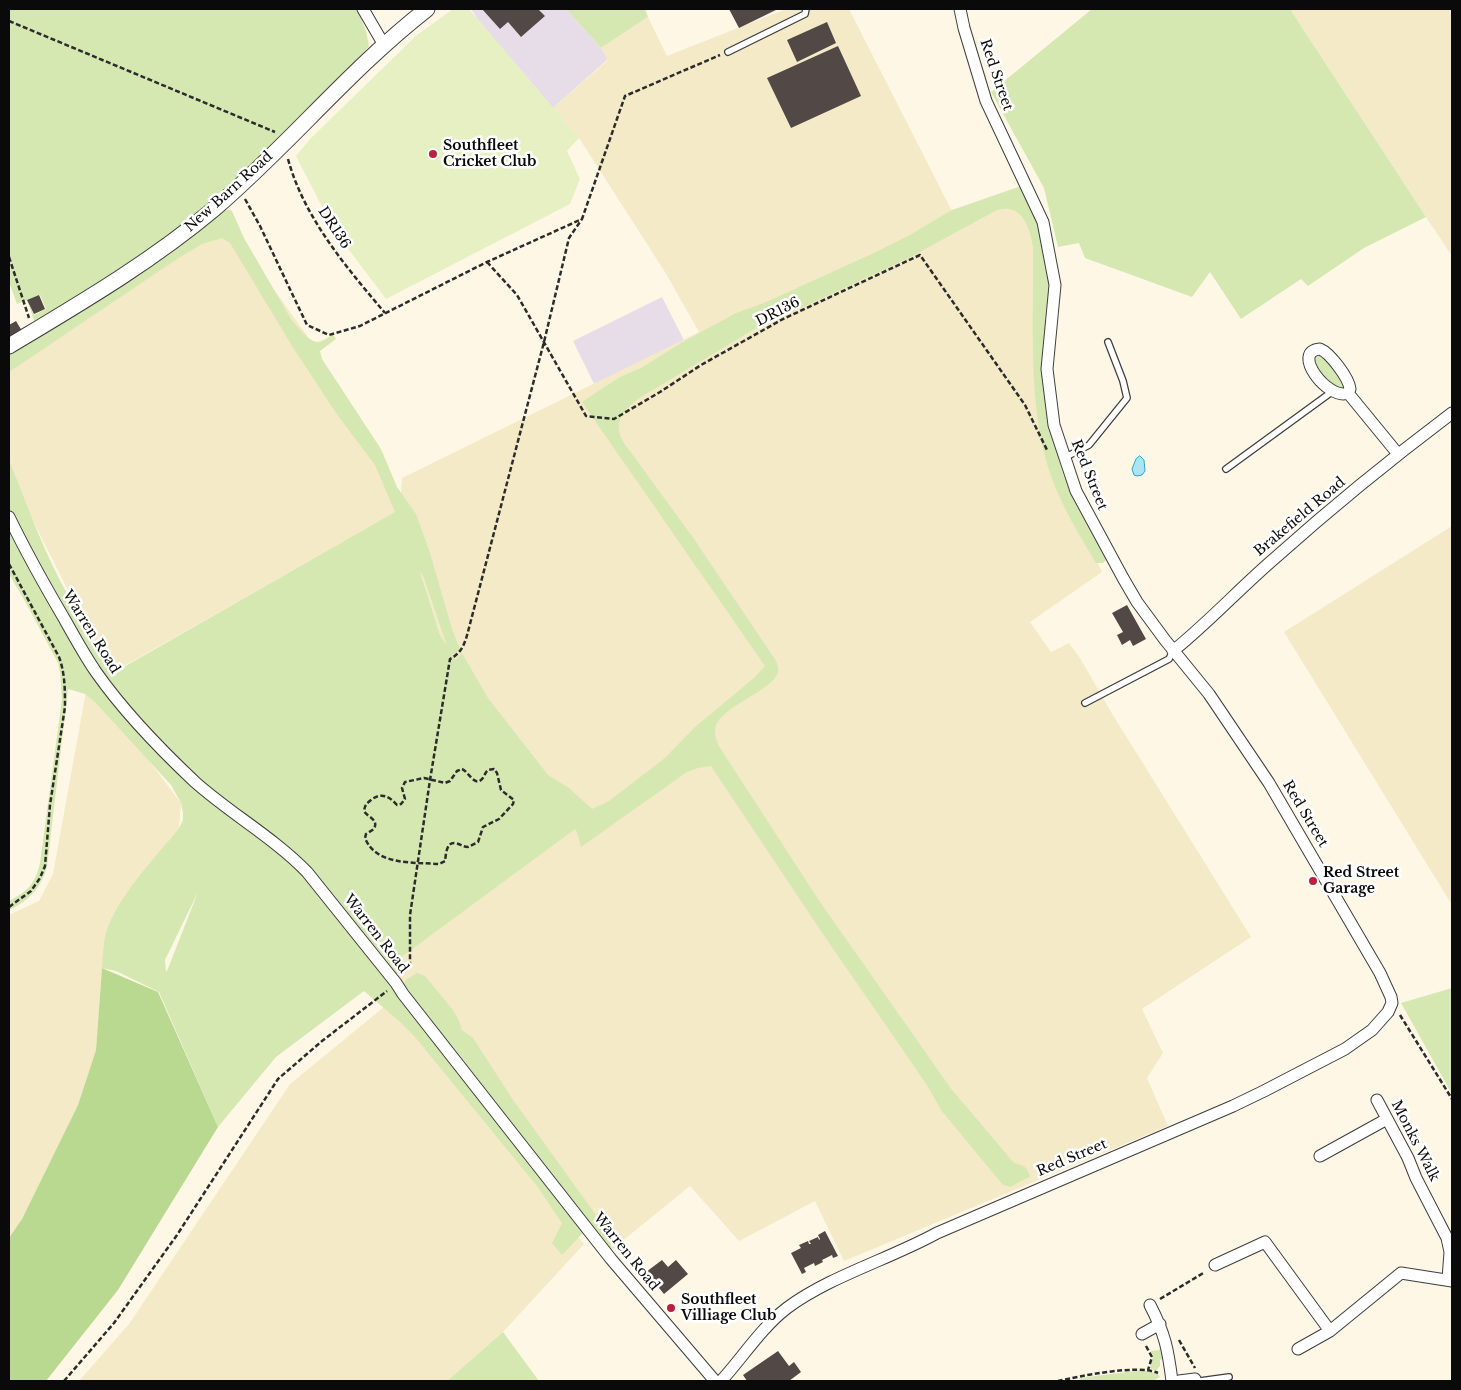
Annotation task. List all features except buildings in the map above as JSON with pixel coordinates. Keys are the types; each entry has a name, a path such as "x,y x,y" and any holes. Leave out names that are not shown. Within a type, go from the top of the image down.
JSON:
{"street":[{"path":"363,9 384,45"},
{"name":"New Barn Road","path":"9,346 169,244 193,226 237,188 384,45 427,9"},
{"name":"Red Street","path":"721,1381 774,1320 809,1294 922,1241 936,1232 1264,1091 1365,1036 1383,1020 1391,1007 1391,994 1380,973 1269,783 1225,716 1145,614 1083,504 1065,460 1054,424 1046,369 1055,285 1043,222 986,102 960,9"},
{"path":"1316,350 1326,352 1346,376 1350,384 1348,393 1333,392 1326,386 1309,365 1310,355 1316,350"},
{"path":"1348,393 1398,454"},
{"name":"Brakefield Road","path":"1174,651 1207,623 1281,552 1398,454 1452,413"},
{"name":"Warren Road","path":"9,517 25,551 76,639 94,669 116,697 167,754 205,791 292,857 304,869 396,983 610,1259 715,1381"},
{"name":"Monks Walk","path":"1377,1100 1448,1238 1450,1280"},
{"path":"1320,1156 1387,1119"},
{"path":"1215,1265 1265,1242 1330,1331"},
{"path":"1298,1349 1330,1331 1401,1273 1450,1280"},
{"path":"1150,1305 1160,1324 1167,1344 1172,1381"},
{"path":"1142,1338 1160,1324"},
{"path":"1179,1381 1198,1380"}],"lane":[{"path":"728,52 805,14 806,9"},
{"path":"1065,460 1089,445 1127,398 1123,381 1108,342"},
{"path":"1226,469 1333,392"},
{"path":"1085,703 1169,659 1174,651"},
{"path":"1198,1380 1229,1377"}],"path":[{"path":"9,21 287,140"},
{"path":"64,1381 114,1322 166,1251 278,1079 322,1041 396,983 410,965 409,923 450,659 462,650 470,624 544,342 569,238 582,219 625,96 728,52"},
{"name":"DR136","path":"287,140 292,173 307,204 330,244 385,314"},
{"path":"237,188 260,226 307,325 329,335 360,326 487,262 582,219"},
{"name":"DR136","path":"487,262 517,295 586,416 614,419 660,392 700,365 783,319 920,254 1025,405 1048,451 1065,460"},
{"path":"9,257 34,331"},
{"path":"9,564 60,657 65,692 64,716 50,805 45,866 40,878 31,890 9,907"},
{"path":"492,768 497,773 501,790 513,797 514,801 500,819 483,826 478,841 473,846 463,847 452,843 447,848 446,859 438,864 390,860 373,851 366,842 365,837 367,833 375,828 375,822 366,814 364,808 366,804 374,797 382,795 391,798 397,805 401,804 405,800 402,788 405,782 422,778 430,780 441,783 449,781 458,770 463,769 468,772 474,781 478,781 482,779 486,771 492,768"},
{"path":"1392,1001 1452,1099"},
{"path":"1150,1305 1215,1265"},
{"path":"1142,1338 1152,1357 1148,1370"},
{"path":"1058,1381 1088,1375 1140,1369 1160,1374"}],"shaded area":[{"path":"471,9 566,9 601,48 608,59 553,108"},
{"path":"786,9 849,9 957,221 1016,194 1037,235 1055,468 1102,572 1030,622 1051,652 1069,643 1080,658 1111,712 1251,937 1142,1009 1163,1053 1147,1078 1168,1126 844,1261 815,1201 739,1241 690,1186 610,1251 388,966 474,696 440,635 401,509 110,674 9,473 9,370 224,220 316,348 400,508 402,478 699,332 665,272 579,138 553,108 608,60 601,48 648,17 667,56"},
{"path":"1290,9 1452,9 1452,256 1426,217"},
{"path":"662,297 685,342 595,386 573,341"},
{"path":"1452,526 1452,905 1284,632"},
{"path":"88,680 181,803 179,828 133,885 113,915 102,968 96,1050 78,1105 22,1219 9,1238 9,915 39,901 53,874"},
{"path":"390,1002 584,1244 503,1332 447,1381 79,1381 129,1324 290,1084"}],"green space":[{"path":"9,9 357,9 366,31 369,46 361,56 223,193 174,233 35,323 27,300 17,304 9,282","holes":["42,294 40,295 46,309 34,315 27,300"]},
{"name":"Southfleet Cricket Club","path":"453,9 469,9 579,138 567,151 580,179 570,204 386,299 334,230 296,156 310,139 417,35"},
{"path":"566,9 645,9 648,17 601,48"},
{"path":"1092,9 1290,9 1426,217 1364,248 1308,286 1301,279 1241,319 1210,272 1192,297 1085,258 1079,243 1058,247 1044,188 991,92"},
{"path":"1021,186 1038,213 1052,280 1047,395 1054,442 1063,474 1074,501 1107,559 1103,563 1096,563 1073,524 1054,484 1045,456 1036,406 1034,379 1033,247 1027,224 1018,213 1011,210 995,211 907,259 753,330 641,397 625,411 619,422 619,428 624,443 694,539 776,661 778,672 774,679 735,706 719,721 715,732 719,746 820,902 952,1090 1014,1163 1026,1168 1030,1176 1010,1187 1003,1185 941,1110 927,1085 711,766 687,772 581,847 575,829 400,958 402,968 395,976 306,867 207,788 167,749 118,694 98,669 9,509 9,460 40,538 60,581 86,627 115,672 395,512 375,465 336,413 294,349 230,243 222,238 202,244 180,257 9,372 9,354 73,314 224,209 232,211 244,238 291,319 303,333 314,341 321,341 333,334 336,339 320,351 322,359 381,449 397,487 416,514 460,649 456,654 452,654 455,660 462,653 488,698 548,775 569,788 592,809 609,801 665,758 694,728 754,678 765,666 582,402 620,377 641,368 681,343 736,313 764,303 876,252 952,210","holes":["420,571 447,646 440,635"]},
{"path":"1322,354 1346,385 1343,389 1332,386 1315,364 1315,357"},
{"path":"9,527 138,729 295,864 315,885 584,1232 562,1255 552,1243 562,1223 537,1186 415,1037 364,991 276,1057 218,1127 159,992 116,971 102,968 106,933 118,906 127,892 179,828 183,820 183,813 181,803 171,785 95,702 85,694 68,689 47,867 38,887 33,893 23,902 9,910 9,901 30,886 36,876 40,863 62,699 58,663 9,574","holes":["198,892 167,971 165,960"]},
{"path":"102,968 158,992 218,1127 118,1290 46,1381 9,1381 9,1238 22,1219 78,1105 96,1050"},
{"path":"417,973 425,976 453,1010 462,1030 473,1038 513,1100 596,1215 608,1228 612,1238 610,1251 406,990 403,984"},
{"path":"1452,988 1452,1094 1401,1003"},
{"path":"503,1332 539,1381 447,1381"},
{"path":"1161,1346 1164,1359 1160,1360 1160,1366 1156,1371 1150,1368 1153,1356 1151,1351 1159,1350"},
{"path":"1143,1370 1158,1374 1160,1377 1153,1381 1080,1381 1079,1378"}],"water":[{"path":"1140,456 1144,460 1145,471 1142,475 1137,476 1134,475 1132,469 1136,459"}],"place":[{"name":"Southfleet Cricket Club","path":"433,154"},
{"name":"Red Street Garage","path":"1313,881"},
{"name":"Southfleet Villiage Club","path":"671,1308"}]}
